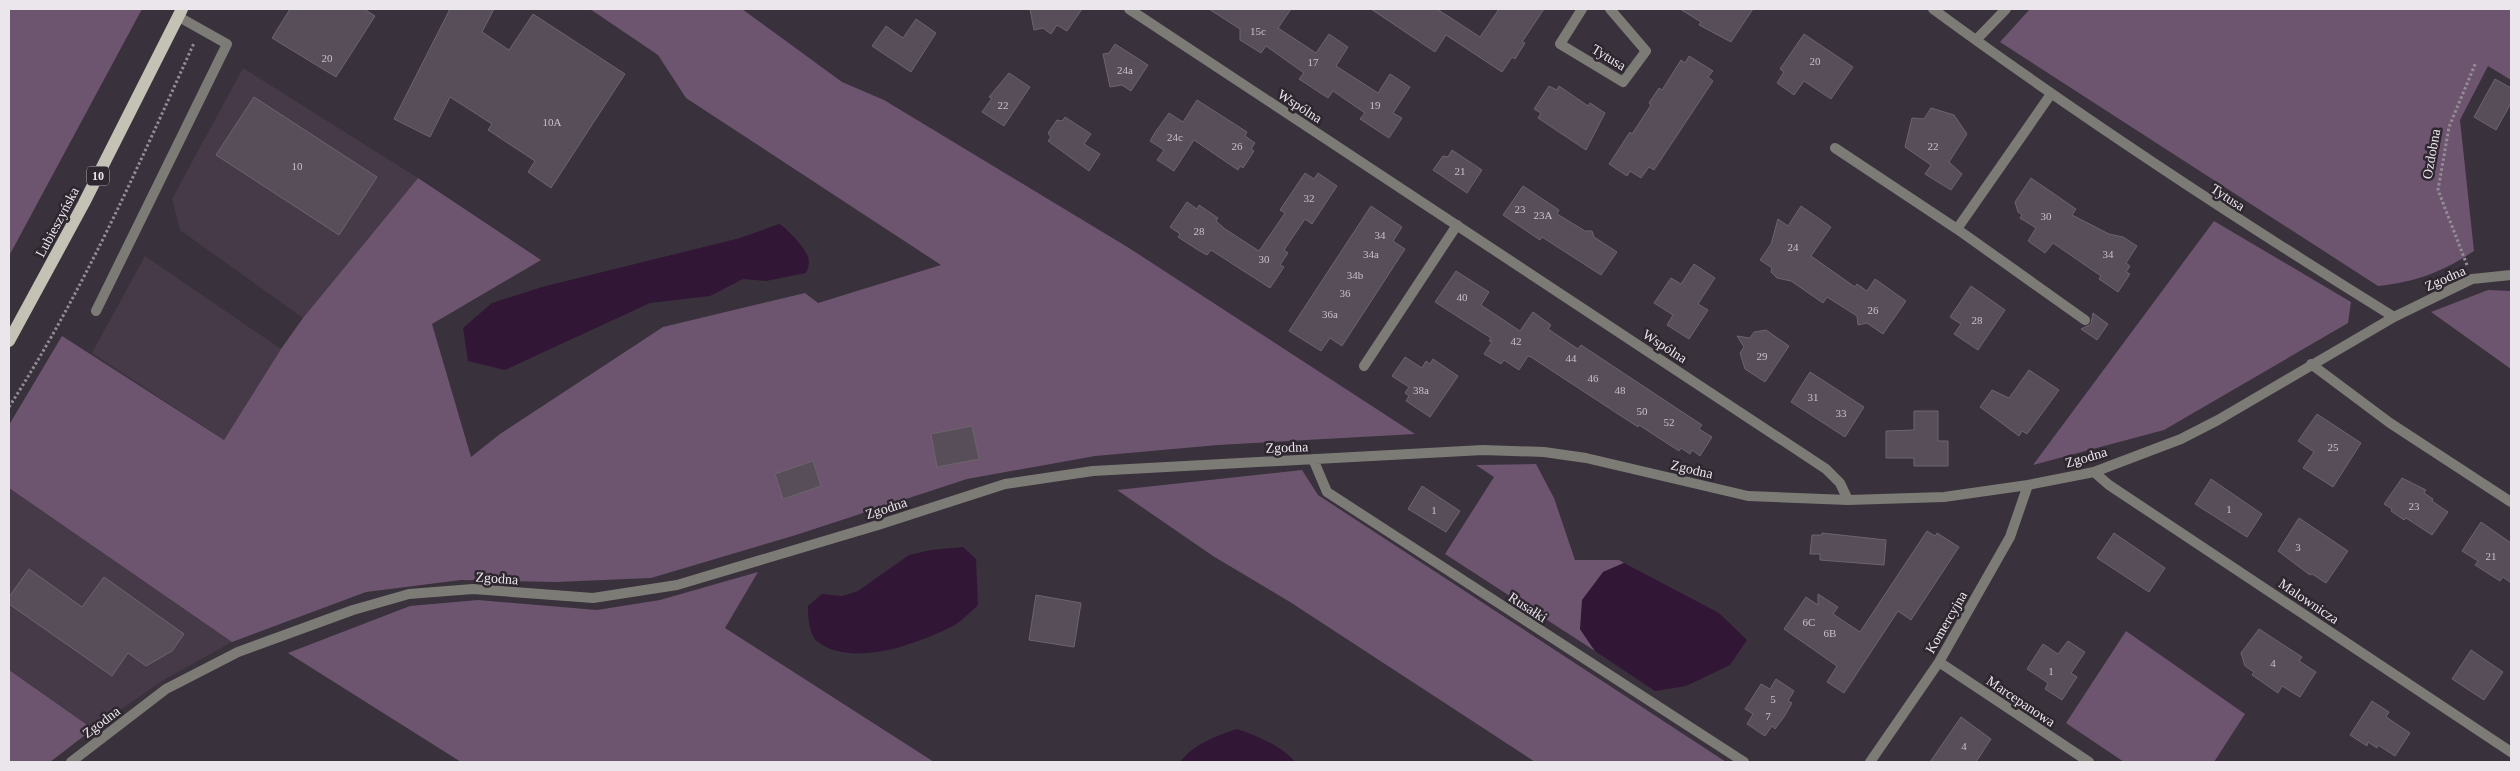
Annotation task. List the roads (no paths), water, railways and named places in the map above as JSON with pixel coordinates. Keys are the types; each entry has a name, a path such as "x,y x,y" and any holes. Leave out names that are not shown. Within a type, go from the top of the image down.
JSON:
{"main road":[{"name":"Lubieszyńska","path":"9,341 84,203 180,13"}],"street":[{"name":"Wspólna","path":"1129,9 1826,469 1840,483 1848,500"},
{"name":"Tytusa","path":"1582,9 1560,44 1623,82 1646,51 1610,9"},
{"name":"Tytusa","path":"1933,9 2051,94 2228,213 2394,317"},
{"path":"1976,40 2006,9"},
{"path":"96,311 227,44 180,13"},
{"path":"1957,229 2051,94"},
{"path":"1835,148 1957,229 2086,320"},
{"path":"1364,366 1457,225"},
{"name":"Zgodna","path":"71,762 166,689 238,652 353,610 409,594 474,589 593,598 677,584 878,525 1005,484 1093,471 1483,450 1544,452 1586,458 1748,496 1848,500 1944,497 2028,485 2094,472 2181,439 2218,420 2394,317 2472,279 2511,275"},
{"path":"2312,364 2390,423 2511,502"},
{"name":"Rusałki","path":"1313,459 1327,492 1744,762"},
{"name":"Malownicza","path":"2094,472 2109,484 2511,752"},
{"name":"Komercyjna","path":"1870,762 1939,662 2010,537 2028,485"},
{"name":"Marcepanowa","path":"1939,662 2089,762"}]}
